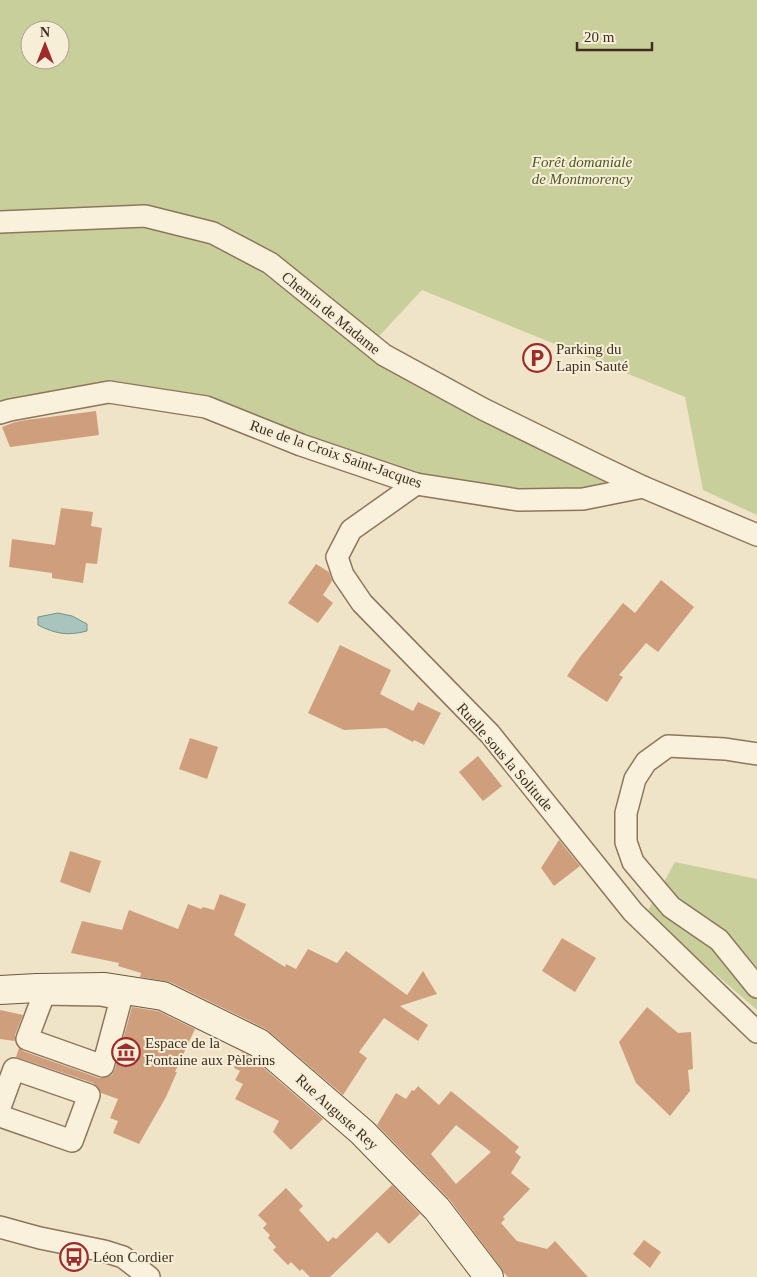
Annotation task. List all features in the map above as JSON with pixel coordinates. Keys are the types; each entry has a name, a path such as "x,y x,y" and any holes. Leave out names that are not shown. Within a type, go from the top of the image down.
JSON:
{"street":[{"name":"Chemin de Madame","path":"0,222 145,216 213,233 270,263 384,355 483,409 643,487"},
{"name":"Rue de la Croix Saint-Jacques","path":"0,413 108,392 206,407 301,445 416,484 518,500 584,500 643,487"},
{"name":"Ruelle sous la Solitude","path":"416,484 351,530 337,557 343,575 362,603 490,734 633,912 757,1032"},
{"path":"643,487 757,535"},
{"path":"757,754 725,749 668,746 646,762 635,779 626,813 626,842 633,862 671,907 718,940 757,986"},
{"name":"Rue Auguste Rey","path":"0,990 105,987 164,996 259,1043 362,1132 437,1209 489,1277"},
{"path":"44,994 101,995 121,999 103,1066 27,1039 44,994"},
{"path":"0,1107 14,1069 88,1095 72,1141 0,1116"},
{"path":"0,1227 123,1257 148,1277"}],"green space":[{"name":"Forêt domaniale de Montmorency","path":"0,0 757,0 757,515 703,490 685,397 422,290 369,347 643,487 583,499 416,484 206,407 109,392 0,413"},
{"path":"675,862 757,879 757,1010 646,914"}],"water":[{"path":"58,613 72,616 87,624 87,631 62,633 38,625 38,617"}],"building":[{"path":"96,411 99,435 10,447 2,427 26,420"},
{"path":"61,508 93,512 91,526 102,528 97,564 86,563 83,583 52,578 52,573 9,567 12,539 55,545"},
{"path":"316,564 329,572 332,581 323,595 333,603 318,623 288,603"},
{"path":"661,580 694,607 658,652 646,643 619,675 623,677 607,702 567,676 623,603 635,613"},
{"path":"340,645 391,670 380,694 413,711 418,702 441,713 424,745 414,740 413,742 386,728 344,730 308,713"},
{"path":"190,738 218,747 207,779 179,769"},
{"path":"478,756 502,786 483,801 459,772"},
{"path":"559,840 580,866 554,886 541,868"},
{"path":"70,851 101,861 90,893 60,882"},
{"path":"220,894 246,904 234,935 285,967 286,964 296,969 308,949 337,963 346,951 407,995 423,971 437,994 400,1006 428,1025 418,1041 384,1018 359,1052 367,1058 343,1095 266,1029 170,982 140,977 141,973 118,966 119,963 71,953 82,921 122,930 129,910 178,929 188,904 201,909 203,907 214,910"},
{"path":"562,938 596,958 575,992 542,971"},
{"path":"132,1007 158,1011 195,1029 175,1072 177,1072 166,1097 139,1144 113,1133 118,1121 110,1118 118,1099 101,1093 93,1083 16,1057 19,1048 99,1078 106,1078 112,1075 115,1069"},
{"path":"647,1007 678,1033 691,1032 693,1069 688,1070 690,1091 670,1116 636,1083 619,1042"},
{"path":"0,1010 23,1015 15,1035 15,1041 0,1039"},
{"path":"242,1052 250,1056 323,1119 291,1150 273,1132 279,1121 235,1099 243,1084 235,1080 240,1071 234,1068"},
{"path":"418,1086 439,1105 451,1091 519,1147 515,1152 521,1157 511,1173 530,1189 503,1217 505,1219 501,1223 517,1241 547,1249 555,1241 588,1277 508,1277 503,1272 449,1199 377,1125 396,1093 406,1099 412,1090 414,1091","holes":["456,1125 491,1152 456,1184 431,1154"]},
{"path":"392,1185 420,1214 389,1244 377,1232 330,1277 310,1277 291,1262 288,1265 273,1250 276,1247 268,1238 270,1235 263,1228 267,1224 258,1215 286,1188 303,1206 299,1210 328,1242 333,1237 336,1239"},
{"path":"644,1240 661,1252 650,1268 633,1254"}],"place":[{"name":"Parking du Lapin Sauté","path":"537,358"},
{"name":"Espace de la Fontaine aux Pèlerins","path":"126,1052"},
{"name":"Léon Cordier","path":"74,1257"}]}
